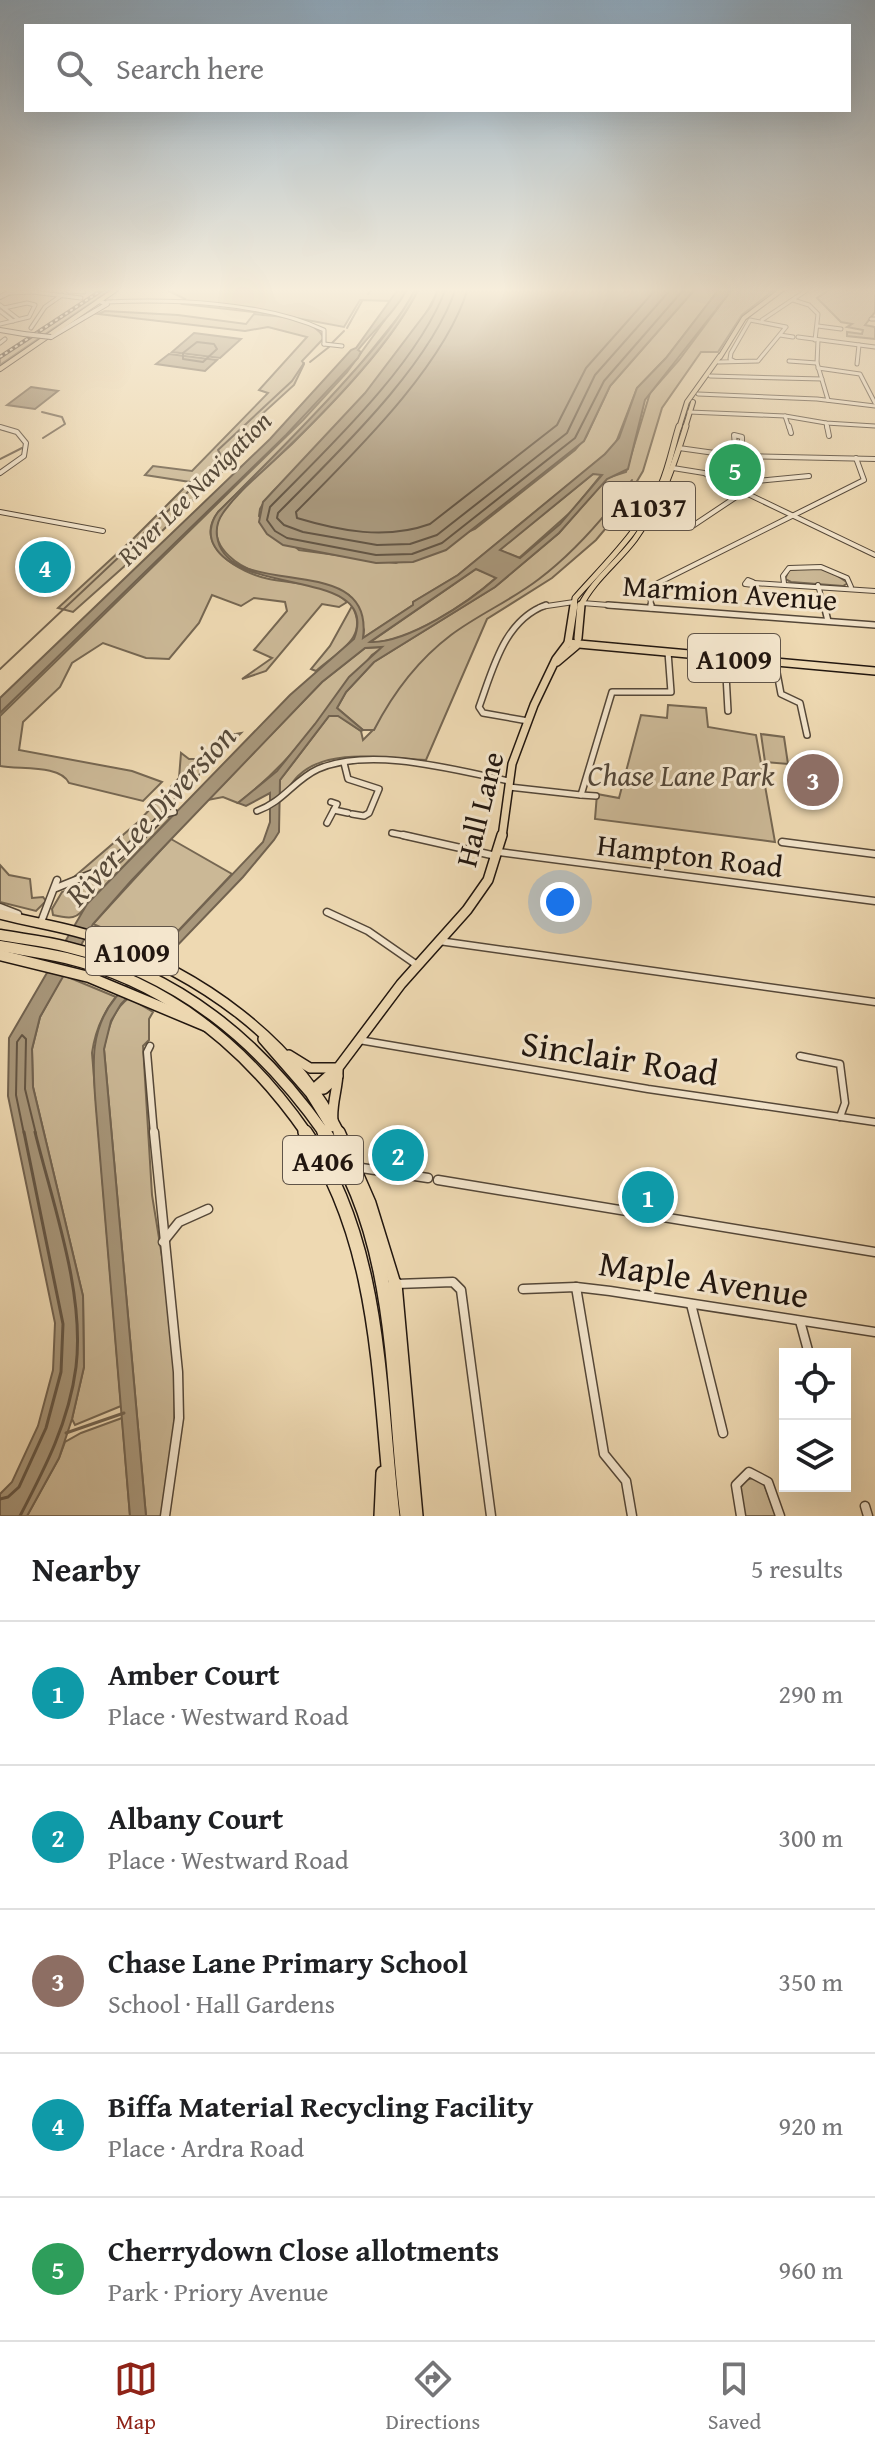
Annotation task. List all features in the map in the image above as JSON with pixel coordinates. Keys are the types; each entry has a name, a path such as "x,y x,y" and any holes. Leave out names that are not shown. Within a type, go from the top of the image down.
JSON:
{"highway":[{"name":"A406","path":"0,935 84,952 146,975 214,1029 268,1078 292,1108 314,1143 343,1203 368,1296 393,1516"},
{"name":"A406","path":"0,946 88,964 186,1006 244,1035 291,1084 327,1135 357,1196 379,1265 390,1327 407,1516"},
{"name":"A406","path":"0,955 186,1006"},
{"path":"395,1284 416,1516"},
{"path":"381,1516 385,1461"}],"main road":[{"name":"A1037","path":"682,424 689,412 690,402 710,376 717,360"},
{"name":"A1037","path":"575,642 574,602 578,592 628,542 652,507 671,467 690,402 717,360"},
{"name":"A1037","path":"582,603 604,567"},
{"path":"575,642 582,603"},
{"name":"A1009","path":"575,642 875,671"},
{"name":"Hall Lane","path":"312,1091 324,1089 335,1082 338,1071 358,1040 478,897 498,854 509,784 528,721 557,662 575,642"},
{"name":"A1009","path":"0,917 64,927 141,955 195,985 310,1068 338,1071"},
{"name":"A1009","path":"253,1027 312,1091"},
{"path":"281,1049 333,1121 338,1135"},
{"path":"333,1121 338,1071"},
{"path":"312,1091 355,1167 377,1222 395,1284"}],"street":[{"path":"730,359 734,361"},
{"path":"717,360 760,359"},
{"path":"818,359 828,400"},
{"path":"857,364 858,359"},
{"path":"789,361 860,374 875,405"},
{"path":"710,376 822,379"},
{"path":"698,394 875,405"},
{"path":"689,412 785,416 875,427"},
{"path":"785,416 791,433"},
{"path":"826,423 829,436"},
{"path":"0,427 21,434 26,446 22,458 0,473"},
{"path":"736,456 737,444"},
{"path":"677,448 736,456 875,459"},
{"path":"651,608 650,589 654,585 864,480 856,458"},
{"path":"671,467 701,472 875,555"},
{"path":"694,525 757,481 809,476"},
{"path":"0,512 103,531"},
{"path":"784,583 783,576 789,568 816,566 847,578 851,587"},
{"path":"754,583 851,587 875,591"},
{"path":"818,585 828,621"},
{"path":"528,721 483,713 479,707 514,623 551,601 574,602"},
{"name":"Marmion Avenue","path":"582,603 875,625"},
{"path":"581,795 612,692 621,689 671,692 668,652"},
{"path":"725,657 728,711"},
{"path":"775,662 781,694 800,703 807,735"},
{"path":"257,811 280,803 308,774 328,765 344,763 404,763 509,784 596,796"},
{"path":"334,810 362,816 369,813 379,787 348,779 344,763"},
{"path":"327,823 337,804 331,802"},
{"path":"0,907 39,922 56,884 80,882 113,865 165,814 174,812"},
{"name":"Hampton Road","path":"392,833 498,854 875,901"},
{"path":"782,842 875,854"},
{"path":"327,912 368,931 417,966"},
{"path":"438,941 875,1002"},
{"name":"Sinclair Road","path":"358,1040 875,1122"},
{"path":"150,1046 147,1052 179,1418 165,1516"},
{"path":"800,1056 840,1064 845,1103 840,1117"},
{"path":"355,1167 875,1252"},
{"path":"163,1243 179,1222 208,1209"},
{"path":"395,1284 453,1282 461,1290 491,1516"},
{"path":"576,1287 604,1454 626,1481 632,1516"},
{"name":"Maple Avenue","path":"523,1289 576,1287 875,1332"},
{"path":"691,1304 723,1433"},
{"path":"800,1321 807,1348"},
{"path":"741,1516 735,1487 740,1477 749,1472 761,1474 769,1483 780,1516"}],"green space":[{"path":"287,359 304,359 294,385 261,415 244,450 146,547 73,612 58,608 190,482 145,475 153,466 192,471 268,393 259,390"},
{"path":"357,359 365,359 306,425 218,512 211,536 223,556 245,571 269,579 325,589 347,602 339,607 322,604 266,671 242,679 272,658 254,650 287,611 285,602 254,598 241,606 212,595 199,623 169,659 146,658 103,643 72,663 60,687 23,722 19,750 132,771 162,782 143,801 69,783 64,777 48,770 0,766 0,716 303,420"},
{"path":"372,359 395,359 358,403 264,502 259,516 299,550 396,563 475,529 575,450 586,437 610,386 634,359 665,359 637,388 615,445 601,458 458,575 363,638 364,630 349,595 319,585 256,572 229,556 220,546 216,533 221,514 229,504 327,409"},
{"path":"696,359 662,408 643,471 617,515 596,540 552,578 487,619 426,760 359,756 326,761 298,776 279,802 280,780 329,716 339,716 361,731 363,740 373,730 363,730 337,708 346,692 374,662 495,587 559,533 607,478 626,472 650,393 679,360"},
{"path":"593,474 602,474 573,510 519,558 499,550"},
{"path":"815,567 829,570 848,583 843,586 785,579 789,570"},
{"path":"476,569 497,577 454,609 420,628 385,641 369,643"},
{"path":"352,606 357,627 354,636 316,671 311,669 330,646"},
{"path":"383,647 372,655 293,752 257,787 238,803 223,797 208,800 322,682 365,648"},
{"name":"Chase Lane Park","path":"668,705 706,708 708,727 756,735 775,842 595,819 597,794 619,798 641,715 667,718"},
{"path":"241,733 113,861 67,883 138,822 179,778 181,753 189,759 203,759 219,737"},
{"path":"761,734 784,737 788,764 765,762"},
{"path":"793,771 825,775 830,799 797,796"},
{"path":"166,817 171,817 77,916 53,915 52,909 62,892 99,879 122,861"},
{"path":"171,839 232,874 159,951 93,924"},
{"path":"0,865 9,875 30,879 32,898 43,897 46,901 36,911 0,902"},
{"path":"63,975 116,997 100,1024 92,1053 121,1406 75,1425 72,1419 84,1367 83,1296 33,1087 32,1049 40,1017"},
{"path":"129,998 153,1012 149,1019 149,1040 143,1046 152,1195 165,1275 175,1379 174,1439 161,1516 146,1516 104,1049 112,1020"},
{"path":"122,1418 130,1516 27,1516 65,1442"},
{"path":"753,1478 764,1484 776,1516 744,1516 738,1492 745,1480"}],"water":[{"path":"163,359 217,360 205,371 156,364"},
{"path":"343,359 357,359 286,435 0,713 0,698 270,439"},
{"path":"365,359 371,359 319,416 236,497 221,516 217,536 226,556 245,568 324,584 347,593 361,610 363,638 458,575 605,454 619,438 637,388 665,359 677,359 645,400 628,469 607,479 559,533 495,587 374,662 346,692 337,708 363,730 338,716 329,716 280,780 279,832 274,840 243,877 121,1004 111,1021 104,1049 146,1516 130,1516 95,1094 94,1050 97,1037 107,1010 116,997 263,842 270,822 270,793 246,806 238,803 277,771 349,677 382,647 365,648 322,682 93,924 40,1017 32,1049 33,1087 83,1296 84,1367 59,1458 27,1516 0,1516 0,1494 12,1482 38,1426 53,1370 55,1323 8,1096 9,1038 87,904 290,695 354,639 357,617 348,602 330,592 253,572 230,562 215,547 211,538 213,521 218,512","holes":["593,474 602,475 560,524 520,558 500,550","476,569 496,578 437,620 402,636 370,642"]},
{"path":"391,359 634,359 610,386 584,441 446,550 413,562 376,563 283,545 267,534 259,522 263,502 365,393"},
{"path":"31,387 58,391 35,409 7,405"}],"waterway":[{"path":"0,365 9,359"},
{"path":"310,362 314,359"},
{"name":"River Lee Navigation","path":"0,669 223,459 218,450 292,381 304,363"},
{"path":"42,412 62,417 65,424 43,438"},
{"path":"0,459 22,448"},
{"path":"374,730 398,690 428,655 462,627 518,594 553,568 589,533 632,480"},
{"path":"66,1433 124,1413"}],"place":[{"name":"Cherrydown Close allotments","path":"735,470"},
{"name":"Biffa Material Recycling Facility","path":"45,567"},
{"name":"Chase Lane Primary School","path":"813,780"},
{"name":"Albany Court","path":"398,1155"},
{"name":"Amber Court","path":"648,1197"}],"water label":[{"name":"River Lee Diversion","path":"150,815"}]}
